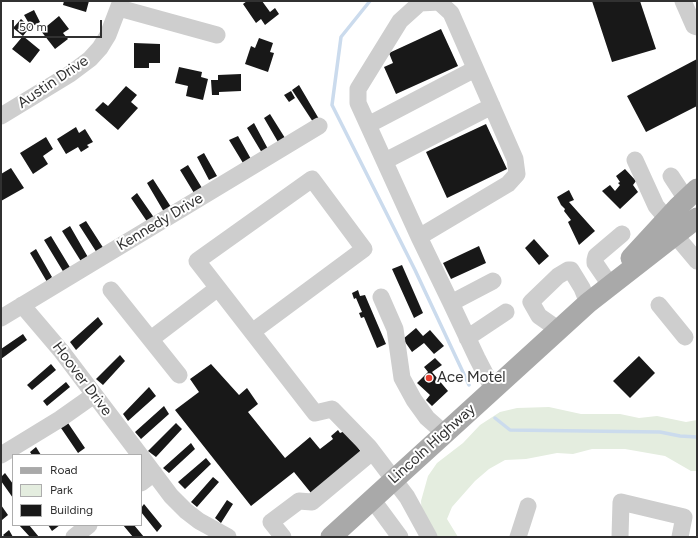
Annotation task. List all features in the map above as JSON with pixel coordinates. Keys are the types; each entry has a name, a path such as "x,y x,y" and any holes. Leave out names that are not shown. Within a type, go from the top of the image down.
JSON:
{"main road":[{"name":"Lincoln Highway","path":"331,537 671,227 692,194"},
{"name":"Lincoln Highway","path":"588,304 608,282 671,227 697,218"}],"street":[{"path":"682,1 694,26 697,27"},
{"path":"420,236 508,184 517,174 515,159 451,13 439,2 420,3 400,21 358,89 358,103 467,338 493,389"},
{"path":"120,4 216,35"},
{"name":"Austin Drive","path":"1,116 70,74 90,59 100,48 108,35 120,4"},
{"path":"368,125 475,69"},
{"path":"385,161 492,106"},
{"name":"Kennedy Drive","path":"1,318 318,126"},
{"path":"635,160 656,206 697,261"},
{"path":"671,176 692,194"},
{"path":"252,332 364,249 312,180 197,261 252,332 315,413 332,409 372,452 407,497 429,537"},
{"path":"608,282 595,263 596,256 622,234"},
{"path":"559,330 538,316 531,302 558,276 568,270 571,270 582,288 588,304"},
{"path":"451,303 493,282"},
{"path":"150,339 218,288"},
{"path":"111,290 179,375"},
{"path":"381,297 394,329 402,378 414,400 427,418 444,433"},
{"name":"Hoover Drive","path":"22,305 62,352 139,454"},
{"path":"659,306 685,337"},
{"path":"467,338 506,312"},
{"path":"1,455 60,419 94,395"},
{"path":"283,537 272,522 299,501 312,502 372,452"},
{"name":"Hoover Drive","path":"142,459 148,478 172,496 199,522 208,533 228,537"},
{"path":"372,499 400,537"},
{"path":"620,537 621,502 684,517 680,537"},
{"path":"518,537 528,506"},
{"path":"74,537 88,526"}],"green space":[{"path":"549,407 581,414 620,414 639,418 657,416 686,422 697,420 697,471 691,471 665,456 625,449 592,449 573,454 557,453 526,459 505,460 489,469 475,481 452,507 447,519 458,537 431,537 422,516 421,501 428,476 437,463 463,443 480,425 500,412 517,408"}],"building":[{"path":"64,1 89,1 86,12 63,5"},
{"path":"247,1 262,1 270,12 275,8 279,14 265,25 261,19 256,23 243,4"},
{"path":"592,1 640,1 656,49 612,62"},
{"path":"34,10 40,22 31,27 24,15"},
{"path":"59,16 69,29 63,33 68,39 55,49 41,31"},
{"path":"21,19 30,27 23,36 13,28"},
{"path":"441,29 458,66 396,94 384,67 393,63 389,53"},
{"path":"23,36 40,50 30,63 12,49"},
{"path":"259,38 273,43 270,52 274,53 268,72 245,64 251,46 255,48"},
{"path":"134,43 160,44 160,63 149,63 149,68 134,68"},
{"path":"697,59 697,106 646,132 627,96"},
{"path":"179,67 202,72 201,77 208,79 203,100 186,96 188,86 175,83"},
{"path":"241,74 241,91 219,92 219,95 212,95 211,80 218,80 218,75"},
{"path":"299,85 319,119 313,122 292,90"},
{"path":"126,86 137,95 131,102 138,108 118,130 95,110 103,102 108,106"},
{"path":"291,91 295,98 289,102 284,95"},
{"path":"270,114 285,138 278,142 264,118"},
{"path":"254,123 268,149 262,153 247,128"},
{"path":"486,124 507,169 447,198 426,152"},
{"path":"76,127 79,133 85,129 93,142 87,145 89,147 81,152 78,147 66,154 57,139"},
{"path":"238,136 251,159 243,163 229,140"},
{"path":"46,137 53,149 43,156 48,164 33,174 20,153"},
{"path":"204,153 217,176 209,180 197,157"},
{"path":"188,165 202,188 194,193 180,170"},
{"path":"11,168 24,188 1,201 1,174"},
{"path":"625,169 636,181 633,185 638,192 620,209 602,191 610,185 615,191 620,185 618,183 620,182 616,176"},
{"path":"153,179 171,207 164,212 147,183"},
{"path":"569,190 574,200 569,202 595,231 579,245 568,222 571,220 564,211 565,209 557,197"},
{"path":"137,193 155,219 148,223 131,198"},
{"path":"86,221 104,249 97,253 79,225"},
{"path":"70,226 89,259 82,263 62,231"},
{"path":"51,236 71,269 64,273 44,240"},
{"path":"534,239 549,256 539,265 525,248"},
{"path":"479,246 486,263 451,279 443,263"},
{"path":"36,249 52,277 47,282 30,253"},
{"path":"402,265 423,313 414,318 392,269"},
{"path":"358,290 360,296 365,295 386,344 377,348 364,317 361,318 359,313 362,312 356,298 354,299 352,293"},
{"path":"98,317 103,324 76,350 70,342"},
{"path":"416,328 423,336 430,330 444,346 434,354 424,343 412,352 403,339"},
{"path":"23,334 27,340 1,359 1,349"},
{"path":"120,355 125,361 103,385 96,379"},
{"path":"639,356 655,373 630,398 613,381"},
{"name":"Ace Motel","path":"435,358 442,365 432,372 448,391 432,406 426,400 430,395 417,383 428,372 424,367"},
{"path":"51,364 56,370 32,390 27,385"},
{"path":"211,364 239,395 247,388 258,404 248,412 285,458 310,437 320,449 333,439 331,436 338,430 340,433 345,431 362,453 311,493 294,472 251,506 175,410 199,392 190,379"},
{"path":"66,382 70,387 47,406 43,401"},
{"path":"149,387 156,396 128,421 123,414"},
{"path":"164,406 169,414 141,439 135,432"},
{"path":"68,423 85,448 78,453 61,428"},
{"path":"176,423 182,429 156,457 148,451"},
{"path":"191,443 195,449 169,473 163,468"},
{"path":"36,447 40,454 31,454 30,452"},
{"path":"206,458 211,464 185,489 178,482"},
{"path":"5,473 12,483 12,497 1,481 1,477"},
{"path":"213,477 219,482 197,507 191,502"},
{"path":"227,500 233,504 221,523 215,518"},
{"path":"144,504 162,526 157,532 142,513 142,507"},
{"path":"1,505 8,515 2,520 1,518"},
{"path":"20,526 30,526 39,537 30,537"},
{"path":"49,526 59,526 52,531"},
{"path":"124,526 135,526 144,537 133,537"},
{"path":"9,530 13,537 5,537 3,535"}],"waterway":[{"path":"370,1 341,37 332,105 415,270 469,385"},
{"path":"495,418 510,430 660,432 680,436 697,437"}],"place":[{"name":"Ace Motel","path":"429,378"}]}
